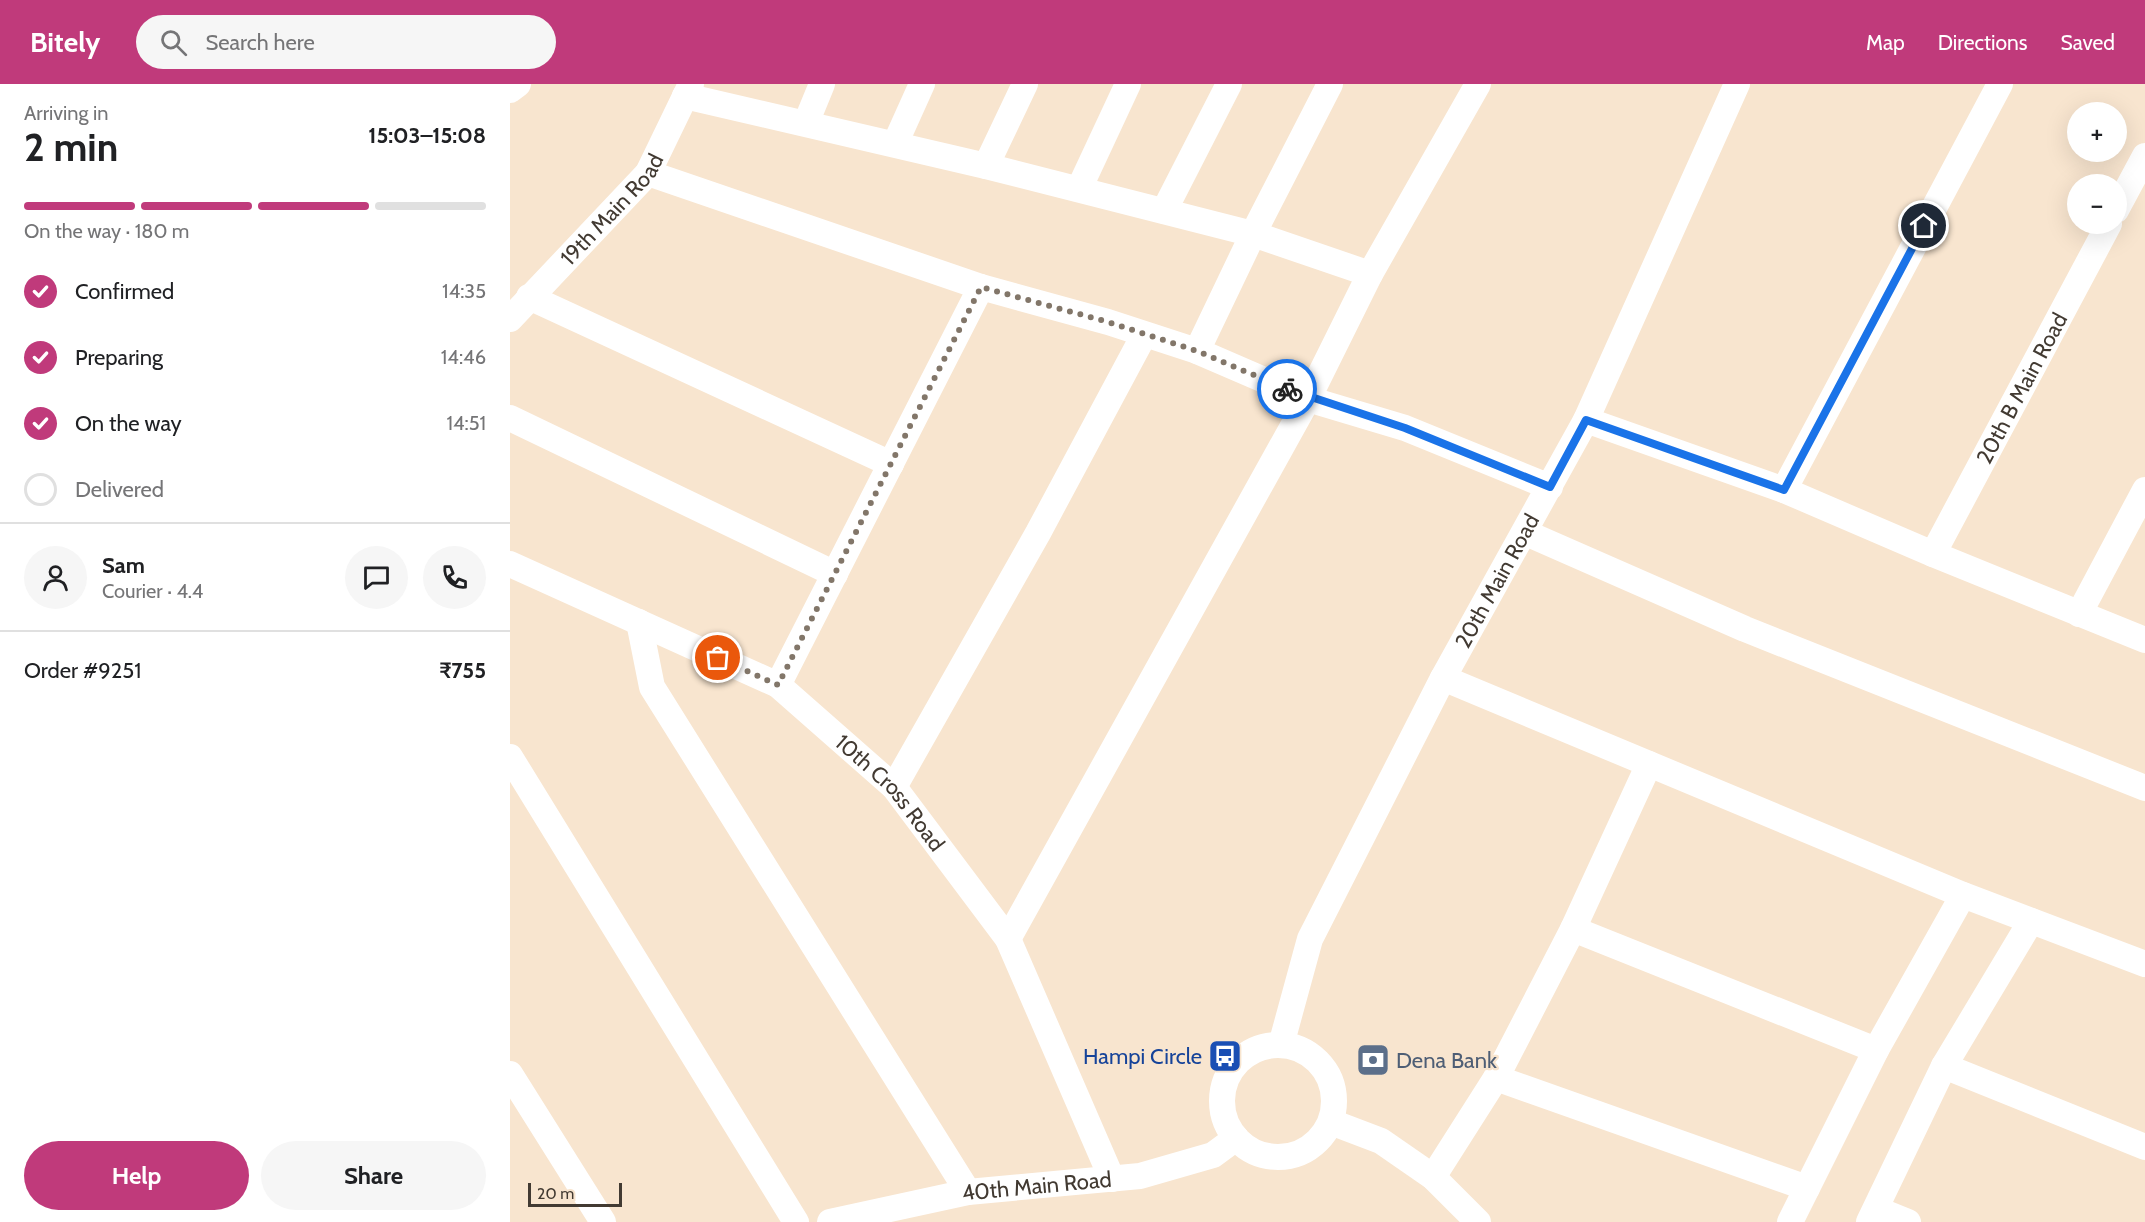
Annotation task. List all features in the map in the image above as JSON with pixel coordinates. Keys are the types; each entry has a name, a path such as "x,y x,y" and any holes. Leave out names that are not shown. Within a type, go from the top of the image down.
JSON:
{"street":[{"path":"510,90 518,84"},
{"path":"806,123 822,84"},
{"path":"895,144 922,84"},
{"path":"986,166 1025,84"},
{"path":"1079,189 1128,84"},
{"path":"1164,211 1229,84"},
{"path":"1197,351 1329,84"},
{"path":"1008,939 1308,399 1370,274 1478,84"},
{"name":"20th Main Road","path":"1281,1045 1310,939 1443,678 1526,533 1586,420 1737,84"},
{"path":"1784,490 2000,84"},
{"path":"688,90 806,123 1253,234 1370,274"},
{"name":"19th Main Road","path":"510,319 648,173 688,90"},
{"path":"2127,190 2145,156"},
{"path":"648,173 981,287 1108,322 1197,351 1308,399 1405,428 1550,487"},
{"name":"20th B Main Road","path":"1933,554 2104,234"},
{"path":"778,685 981,287"},
{"path":"529,297 891,464"},
{"path":"894,787 1038,533 1144,335"},
{"path":"510,418 835,574"},
{"path":"1586,420 1784,490 1933,554 2145,640"},
{"path":"2079,614 2145,490"},
{"path":"1526,533 1745,629 2145,788"},
{"name":"10th Cross Road","path":"510,564 778,685 894,787 1008,939 1112,1179"},
{"path":"639,622 652,687 968,1192"},
{"path":"1443,678 1963,895 2145,964"},
{"path":"510,757 796,1222"},
{"path":"1433,1177 1496,1078 1573,929 1649,764"},
{"path":"1790,1222 1876,1050 1963,895"},
{"path":"1908,1222 1872,1215 1944,1066 2031,921"},
{"path":"1573,929 1876,1050"},
{"path":"1281,1045 1306,1053 1326,1071 1333,1087 1335,1104 1331,1122 1322,1137 1309,1149 1293,1156 1276,1158 1258,1154 1236,1138 1224,1116 1222,1099 1226,1081 1234,1066 1248,1054 1264,1047 1281,1045"},
{"path":"1944,1066 2145,1147"},
{"path":"510,1074 603,1222"},
{"path":"1496,1078 1807,1188"},
{"path":"1331,1122 1381,1141 1433,1177 1478,1222"},
{"name":"40th Main Road","path":"830,1222 968,1192 1140,1176 1213,1155 1236,1138"}],"way so far":[{"path":"718,658 778,685 981,287 1108,322 1197,351 1287,389"}],"place":[{"name":"Hampi Circle","path":"1225,1056"},
{"name":"Dena Bank","path":"1373,1060"}],"route":[{"path":"1287,389 1308,399 1405,428 1550,487 1586,420 1784,490 1924,226"}]}
